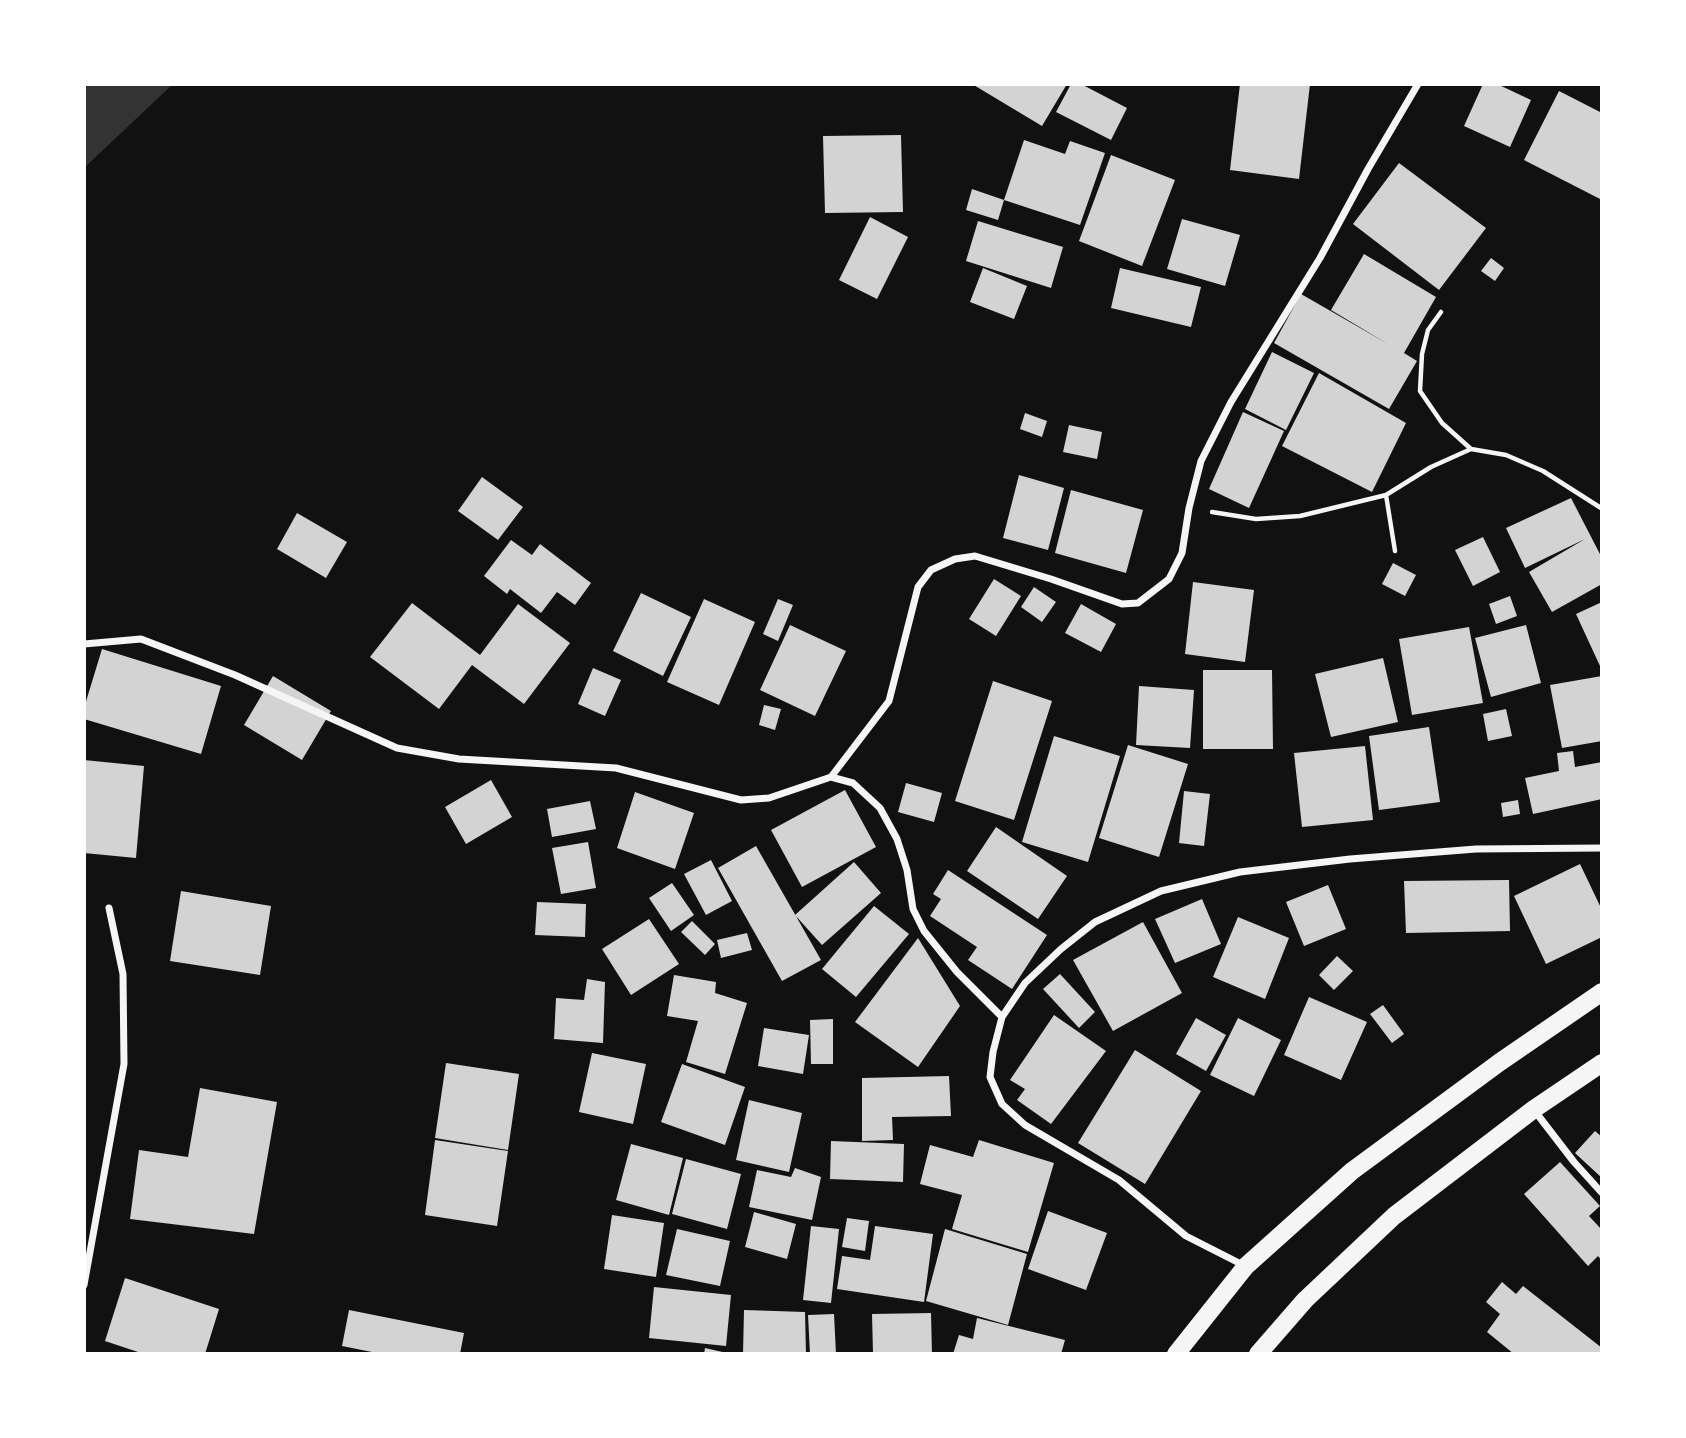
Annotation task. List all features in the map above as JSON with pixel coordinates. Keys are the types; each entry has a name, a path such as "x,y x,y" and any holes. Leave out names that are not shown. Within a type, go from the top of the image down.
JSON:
{"main road":[{"path":"1176,1354 1246,1266 1352,1171 1500,1062 1602,992"},
{"path":"1258,1354 1305,1300 1394,1216 1534,1109 1602,1063"}],"street":[{"path":"84,644 141,639 235,675 397,748 459,759 616,768 741,800 769,798 831,777 889,701 918,587 931,570 955,559 975,556 1122,604 1138,603 1169,579 1182,553 1189,508 1201,461 1231,402 1320,258 1418,84"},
{"path":"831,777 853,783 880,808 897,839 907,870 913,909 924,930 957,972 1002,1017"},
{"path":"1246,1266 1186,1236 1119,1180 1025,1125 1002,1104 990,1077 993,1052 1002,1017 1025,983 1061,949 1096,922 1161,891 1240,872 1350,859 1476,849 1602,848"},
{"path":"84,1285 124,1064 123,974 109,908"},
{"path":"1534,1109 1574,1162 1602,1193"}],"path":[{"path":"1441,312 1428,330 1422,354 1420,391 1442,423 1471,449 1506,456 1544,471 1601,508"},
{"path":"1189,508 1256,519 1300,516 1386,495 1431,467 1471,449"},
{"path":"1386,495 1395,551"}],"shaded area":[{"path":"84,84 173,84 84,168"}],"building":[{"path":"972,84 1067,84 1042,126"},
{"path":"1071,84 1081,84 1127,108 1111,140 1056,112"},
{"path":"1240,84 1310,84 1299,179 1230,170"},
{"path":"1483,84 1497,84 1531,100 1510,147 1464,126"},
{"path":"1559,91 1602,113 1602,200 1524,160"},
{"path":"901,135 903,212 825,213 823,136"},
{"path":"1024,140 1065,154 1070,141 1105,153 1080,225 1004,200"},
{"path":"1111,155 1175,180 1142,266 1079,241"},
{"path":"1399,163 1486,228 1439,290 1353,224"},
{"path":"972,189 1004,200 998,220 966,210"},
{"path":"870,217 908,237 877,299 839,280"},
{"path":"1182,219 1240,235 1225,286 1167,269"},
{"path":"978,221 1063,247 1051,288 966,261"},
{"path":"1364,254 1436,297 1404,353 1417,361 1389,409 1274,343 1301,294 1388,344 1331,310"},
{"path":"1491,258 1504,268 1495,281 1481,271"},
{"path":"983,268 1027,286 1014,319 970,302"},
{"path":"1120,268 1201,287 1191,327 1111,308"},
{"path":"1272,352 1314,373 1286,430 1245,409"},
{"path":"1319,373 1406,423 1372,492 1282,446"},
{"path":"1243,412 1284,431 1249,508 1209,489"},
{"path":"1025,413 1047,421 1042,437 1020,429"},
{"path":"1069,425 1102,432 1097,459 1063,452"},
{"path":"1019,475 1064,488 1048,550 1003,538"},
{"path":"482,477 523,507 498,540 458,511"},
{"path":"1071,490 1143,510 1126,573 1055,553"},
{"path":"1571,498 1602,558 1602,584 1552,612 1529,572 1585,539 1525,568 1506,528"},
{"path":"297,513 347,542 326,578 277,549"},
{"path":"1483,537 1500,572 1473,586 1455,550"},
{"path":"511,540 532,555 540,544 591,583 575,605 557,592 541,613 510,589 507,594 484,576"},
{"path":"1393,563 1416,575 1405,596 1382,584"},
{"path":"994,579 1021,596 996,636 969,619"},
{"path":"1193,582 1254,590 1245,662 1185,654"},
{"path":"1034,587 1056,602 1042,622 1021,607"},
{"path":"641,593 691,617 663,676 613,651"},
{"path":"1510,596 1517,616 1496,624 1489,604"},
{"path":"704,599 755,622 719,705 667,682"},
{"path":"778,599 793,605 778,641 763,634"},
{"path":"1602,602 1602,665 1600,666 1576,614"},
{"path":"412,603 480,655 518,604 570,643 524,704 472,665 439,709 370,657"},
{"path":"1081,604 1116,624 1101,652 1065,633"},
{"path":"790,625 846,651 815,716 760,690"},
{"path":"1526,625 1541,683 1491,697 1475,638"},
{"path":"1469,627 1483,703 1412,715 1399,639"},
{"path":"102,649 221,686 201,754 84,719 84,708"},
{"path":"1383,658 1398,722 1331,737 1315,674"},
{"path":"593,668 621,680 605,716 578,704"},
{"path":"1203,670 1272,670 1273,749 1203,749"},
{"path":"273,676 331,711 302,760 244,725"},
{"path":"1602,676 1602,741 1562,748 1550,685"},
{"path":"993,681 1052,701 1014,820 955,801"},
{"path":"1139,686 1194,690 1190,748 1136,745"},
{"path":"764,705 781,709 775,730 759,725"},
{"path":"1506,709 1512,736 1488,741 1483,714"},
{"path":"1429,727 1440,802 1379,810 1369,736"},
{"path":"1054,736 1120,756 1088,862 1022,842"},
{"path":"1128,745 1188,764 1159,857 1099,838"},
{"path":"1365,746 1373,820 1302,827 1294,753"},
{"path":"1573,751 1575,767 1602,762 1602,799 1533,814 1525,778 1559,771 1557,753"},
{"path":"84,760 144,766 136,858 84,853"},
{"path":"491,780 512,817 466,844 445,807"},
{"path":"906,783 942,793 934,822 898,812"},
{"path":"845,790 876,847 802,887 771,830"},
{"path":"1184,791 1210,794 1204,846 1179,843"},
{"path":"635,792 694,813 675,869 617,848"},
{"path":"1518,800 1520,814 1503,817 1501,803"},
{"path":"590,801 596,829 552,837 547,809"},
{"path":"996,827 1067,876 1038,919 967,871"},
{"path":"588,842 596,888 561,894 552,848"},
{"path":"756,846 821,960 782,981 718,868"},
{"path":"711,860 732,901 706,915 684,874"},
{"path":"854,862 881,893 822,945 795,915"},
{"path":"1580,864 1602,910 1602,937 1546,964 1514,896"},
{"path":"948,870 1047,935 1012,989 968,960 977,947 930,916 941,899 933,894"},
{"path":"1509,880 1510,931 1406,933 1404,881"},
{"path":"672,883 694,915 671,931 649,898"},
{"path":"1328,885 1346,929 1304,946 1286,902"},
{"path":"181,891 271,906 260,975 170,961"},
{"path":"1202,899 1221,944 1175,963 1155,919"},
{"path":"537,902 586,904 585,937 535,935"},
{"path":"874,906 909,934 856,997 822,969"},
{"path":"1238,917 1289,938 1265,999 1213,977"},
{"path":"649,919 679,964 631,995 602,949"},
{"path":"692,921 715,944 705,955 681,932"},
{"path":"1143,922 1182,993 1113,1031 1073,960"},
{"path":"747,933 752,950 721,958 717,940"},
{"path":"918,938 960,1006 918,1067 855,1022"},
{"path":"1337,956 1353,971 1334,990 1319,975"},
{"path":"1060,974 1095,1012 1079,1028 1043,989"},
{"path":"674,975 716,982 715,993 747,1003 725,1074 686,1062 698,1021 667,1016"},
{"path":"587,979 605,982 603,1043 554,1039 556,998 584,1000"},
{"path":"1309,997 1367,1022 1341,1080 1284,1055"},
{"path":"1383,1005 1404,1034 1392,1043 1370,1014"},
{"path":"1054,1015 1106,1051 1051,1124 1017,1100 1025,1089 1010,1080"},
{"path":"1196,1018 1226,1035 1206,1071 1176,1054"},
{"path":"1238,1018 1281,1040 1254,1096 1210,1075"},
{"path":"833,1019 833,1064 811,1064 810,1020"},
{"path":"764,1028 809,1035 803,1074 758,1066"},
{"path":"1135,1050 1201,1091 1145,1184 1078,1143"},
{"path":"592,1053 646,1064 633,1124 579,1112"},
{"path":"446,1063 519,1074 508,1150 435,1138"},
{"path":"682,1064 745,1087 725,1145 661,1122"},
{"path":"949,1076 951,1116 892,1117 893,1140 862,1141 862,1078"},
{"path":"200,1088 277,1102 254,1234 130,1219 139,1150 188,1157"},
{"path":"749,1100 802,1113 789,1172 736,1160"},
{"path":"1595,1131 1602,1137 1602,1178 1575,1153"},
{"path":"435,1140 508,1151 497,1226 425,1215"},
{"path":"979,1140 1054,1163 1028,1252 952,1229 962,1195 920,1184 930,1145 973,1157"},
{"path":"831,1141 904,1144 903,1182 830,1179"},
{"path":"631,1144 683,1158 669,1215 616,1200"},
{"path":"686,1159 741,1174 727,1229 672,1214"},
{"path":"1560,1162 1600,1206 1589,1216 1602,1230 1602,1261 1598,1256 1588,1266 1524,1194"},
{"path":"795,1168 821,1177 812,1220 749,1207 757,1170 791,1177"},
{"path":"1048,1211 1107,1233 1086,1290 1028,1269"},
{"path":"754,1212 796,1224 787,1259 745,1247"},
{"path":"612,1215 664,1223 656,1277 604,1269"},
{"path":"847,1218 869,1221 865,1251 842,1247"},
{"path":"811,1226 839,1229 831,1303 803,1300"},
{"path":"875,1226 933,1234 924,1302 837,1289 842,1256 870,1260"},
{"path":"677,1229 730,1241 720,1286 666,1275"},
{"path":"945,1229 1027,1254 1008,1325 926,1301"},
{"path":"125,1278 219,1309 205,1354 144,1354 105,1341"},
{"path":"1502,1282 1516,1294 1523,1286 1602,1348 1602,1354 1514,1354 1487,1332 1500,1314 1486,1302"},
{"path":"654,1287 731,1295 726,1346 649,1338"},
{"path":"349,1310 464,1333 460,1354 382,1354 342,1346"},
{"path":"744,1310 805,1312 806,1354 743,1354"},
{"path":"931,1313 932,1354 873,1354 872,1314"},
{"path":"834,1314 836,1354 810,1354 808,1315"},
{"path":"977,1318 1065,1340 1061,1354 953,1354 959,1335 973,1339"},
{"path":"705,1348 727,1353 727,1354 704,1354"}]}
